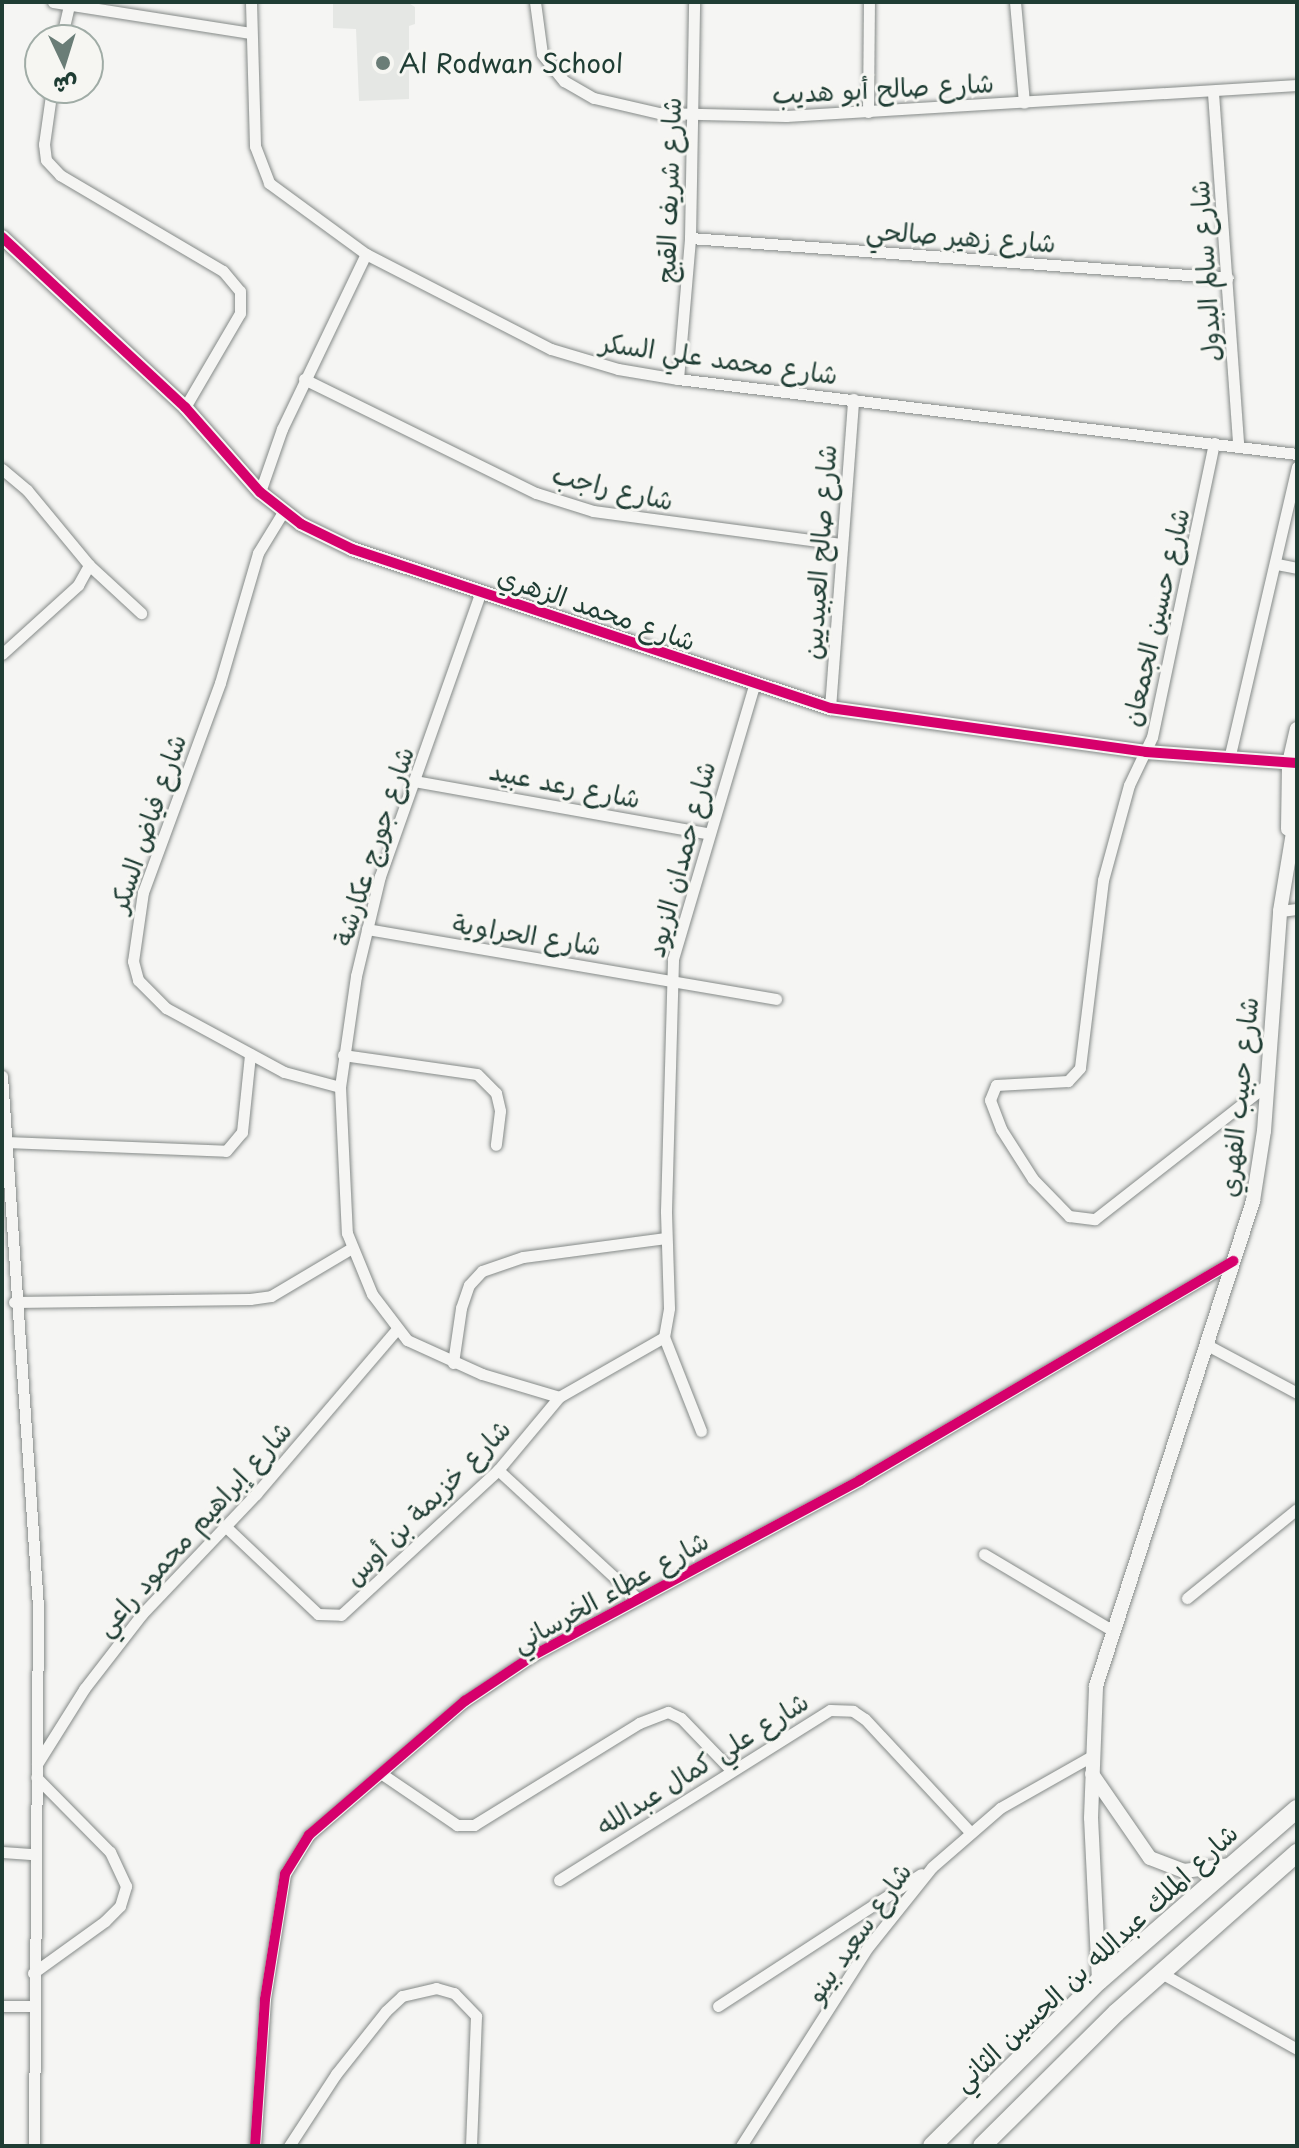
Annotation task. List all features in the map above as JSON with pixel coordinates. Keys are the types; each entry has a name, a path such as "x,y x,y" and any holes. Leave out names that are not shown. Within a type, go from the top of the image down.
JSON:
{"highway":[{"name":"شارع الملك عبدالله بن الحسين الثاني","path":"932,2146 1099,1981 1297,1809"},
{"path":"982,2146 1161,1973 1297,1853"}],"street":[{"path":"53,2 251,33"},
{"name":"شارع محمد علي السكر","path":"251,2 260,170 291,201 366,254 551,349 618,369 678,379 1297,454"},
{"name":"شارع صالح أبو هديب","path":"535,2 542,54 576,91 619,105 694,117 868,112 1213,93 1297,85"},
{"name":"شارع شريف القبج","path":"678,379 690,238 694,2"},
{"path":"868,112 869,2"},
{"path":"1015,2 1024,103"},
{"path":"65,24 69,5"},
{"name":"شارع سالم البدول","path":"1213,93 1238,446"},
{"path":"50,104 44,144 46,160 60,175 223,271 240,291 243,301 237,321 185,407"},
{"name":"شارع محمد الزهري","path":"2,237 185,407 260,492 283,512 352,549 754,686 830,708 1146,752 1293,763"},
{"name":"شارع زهير صالحي","path":"690,238 1228,278"},
{"path":"260,492 304,379 366,254"},
{"name":"شارع راجب","path":"304,379 536,493 593,511 841,544"},
{"name":"شارع صالح العبيديين","path":"830,708 853,399"},
{"name":"شارع حسين الجمعان","path":"1214,443 1184,605 1146,752 1129,785 1103,880 1080,1068 1068,1081 996,1085 990,1100 1001,1129 1033,1179 1069,1216 1095,1219 1268,1084"},
{"path":"1229,759 1277,564 1297,467"},
{"path":"2,469 27,490 89,565 141,613"},
{"name":"شارع فياض السكر","path":"283,512 258,553 220,683 143,892 132,943 138,980 149,994 284,1072 340,1087"},
{"path":"1277,564 1297,568"},
{"path":"2,654 78,585 89,565"},
{"name":"شارع جورج عكارشة","path":"396,1330 350,1249 340,1087 343,1055 367,929 414,781 481,591"},
{"name":"شارع حمدان الزيود","path":"666,1238 670,980 679,929 754,686"},
{"name":"شارع حبيب الفهري","path":"1099,1981 1090,1757 1096,1686 1110,1629 1209,1346 1259,1166 1297,729"},
{"name":"شارع رعد عبيد","path":"414,781 707,833"},
{"name":"شارع حبيب الفهري","path":"1290,837 1297,808"},
{"path":"1280,911 1297,909"},
{"name":"شارع الحراوية","path":"367,929 776,999"},
{"path":"6,1142 226,1151 242,1132 250,1054"},
{"path":"343,1055 477,1074 496,1093 500,1111 496,1145"},
{"path":"2,1076 14,1302 38,1594 34,2146"},
{"path":"453,1363 461,1308 469,1285 482,1271 523,1257 666,1238 669,1308 664,1337 701,1431"},
{"path":"14,1302 250,1299 271,1296 350,1249"},
{"name":"شارع عطاء الخرساني","path":"255,2146 265,1999 285,1874 309,1835 484,1688 638,1599 860,1480 1234,1261"},
{"path":"396,1330 453,1363 559,1397"},
{"name":"شارع إبراهيم محمود راعي","path":"36,1771 105,1660 396,1330"},
{"name":"شارع خزيمة بن أوس","path":"225,1526 318,1614 334,1617 350,1608 498,1470 559,1397 664,1337"},
{"path":"1209,1346 1297,1393"},
{"path":"498,1470 638,1599"},
{"path":"1187,1598 1297,1509"},
{"path":"984,1554 1110,1629"},
{"name":"شارع علي كمال عبدالله","path":"559,1880 730,1769 813,1717 830,1710 853,1711 969,1831"},
{"path":"382,1774 457,1825 474,1825 639,1723 668,1712 681,1718 730,1769"},
{"name":"شارع سعيد بينو","path":"741,2146 868,1947 932,1867 969,1831 1024,1792 1090,1757"},
{"path":"33,1973 105,1921 120,1906 126,1886 110,1852 36,1771"},
{"name":"شارع حبيب الفهري","path":"1092,1774 1150,1858 1184,1871 1231,1865"},
{"path":"2,1852 34,1854"},
{"path":"718,2006 932,1867"},
{"path":"1161,1973 1297,2049"},
{"path":"289,2146 336,2074 386,2011 402,1996 436,1988 454,1993 476,2016 471,2146"},
{"path":"2,2006 33,2006"},
{"path":"471,2132 479,2146"}],"shaded area":[{"name":"Al Rodwan School","path":"333,2 407,2 415,7 415,24 409,26 409,99 359,101 356,29 333,28"}],"cycle path":[{"path":"2,237 185,407 260,492 301,524 352,549 830,708 1146,752 1297,763"},
{"path":"255,2146 265,1999 285,1874 309,1835 465,1701 534,1655 860,1480 1234,1261"}],"place":[{"name":"Al Rodwan School","path":"383,63"}]}
